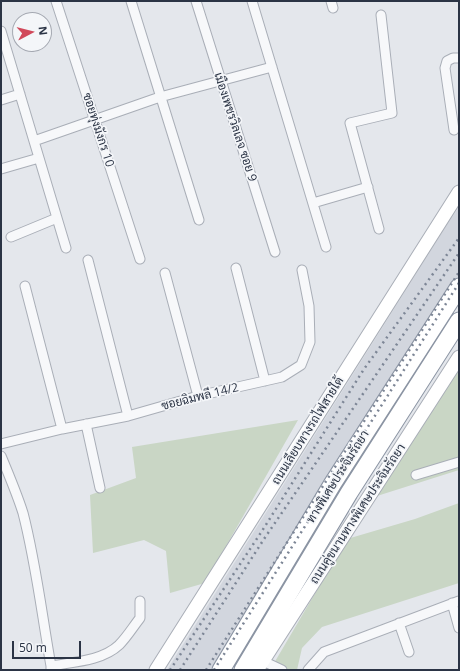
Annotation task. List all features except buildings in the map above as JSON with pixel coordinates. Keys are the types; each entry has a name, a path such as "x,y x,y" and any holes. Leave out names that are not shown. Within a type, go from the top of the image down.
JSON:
{"highway":[{"name":"ทางพิเศษประจิมรัถยา","path":"221,670 333,483 459,287"},
{"name":"ทางพิเศษประจิมรัถยา","path":"244,670 349,493 459,321"}],"main road":[{"name":"ถนนเลียบทางรถไฟสายใต้","path":"156,670 459,192"},
{"name":"ถนนคู่ขนานทางพิเศษประจิมรัถยา","path":"260,665 459,357"}],"street":[{"name":"ซอยทุ่งมังกร 10","path":"56,1 140,259"},
{"path":"131,1 199,220"},
{"name":"เมืองเพชรวิลเลจ ซอย 9","path":"196,1 275,252"},
{"path":"252,1 326,247"},
{"path":"379,229 350,123 392,113 381,15"},
{"path":"1,31 66,248"},
{"path":"454,130 445,68 447,61 453,58 459,58"},
{"path":"34,140 160,97 272,67"},
{"path":"1,100 20,94"},
{"path":"1,169 39,158"},
{"path":"313,203 368,187"},
{"path":"11,236 57,218"},
{"path":"88,260 128,416"},
{"path":"236,268 265,381"},
{"name":"ซอยฉิมพลี 14/2","path":"1,444 62,429 128,416 198,396 282,377 301,365 310,342 309,306 302,270"},
{"path":"165,273 198,396"},
{"path":"25,286 62,429"},
{"path":"86,424 100,488"},
{"path":"1,456 23,514 32,554 51,668 99,656 111,651 119,645 140,618 140,602"},
{"path":"416,475 459,462"},
{"path":"308,670 324,652 455,602 459,628"},
{"path":"399,623 409,652"},
{"path":"260,665 282,670"}],"shaded area":[{"path":"459,207 459,302 227,670 167,670 448,223"}],"green space":[{"path":"459,368 459,470 377,496"},
{"path":"298,420 205,583 170,593 166,551 144,540 93,553 90,495 136,478 132,447"},
{"path":"459,503 459,583 322,627 302,648 297,670 270,670 347,539 415,519"}],"railway":[{"path":"170,670 262,531 364,369 459,238"},
{"path":"180,670 264,539 459,253"},
{"path":"206,670 459,272"},
{"path":"214,670 459,283"}]}
